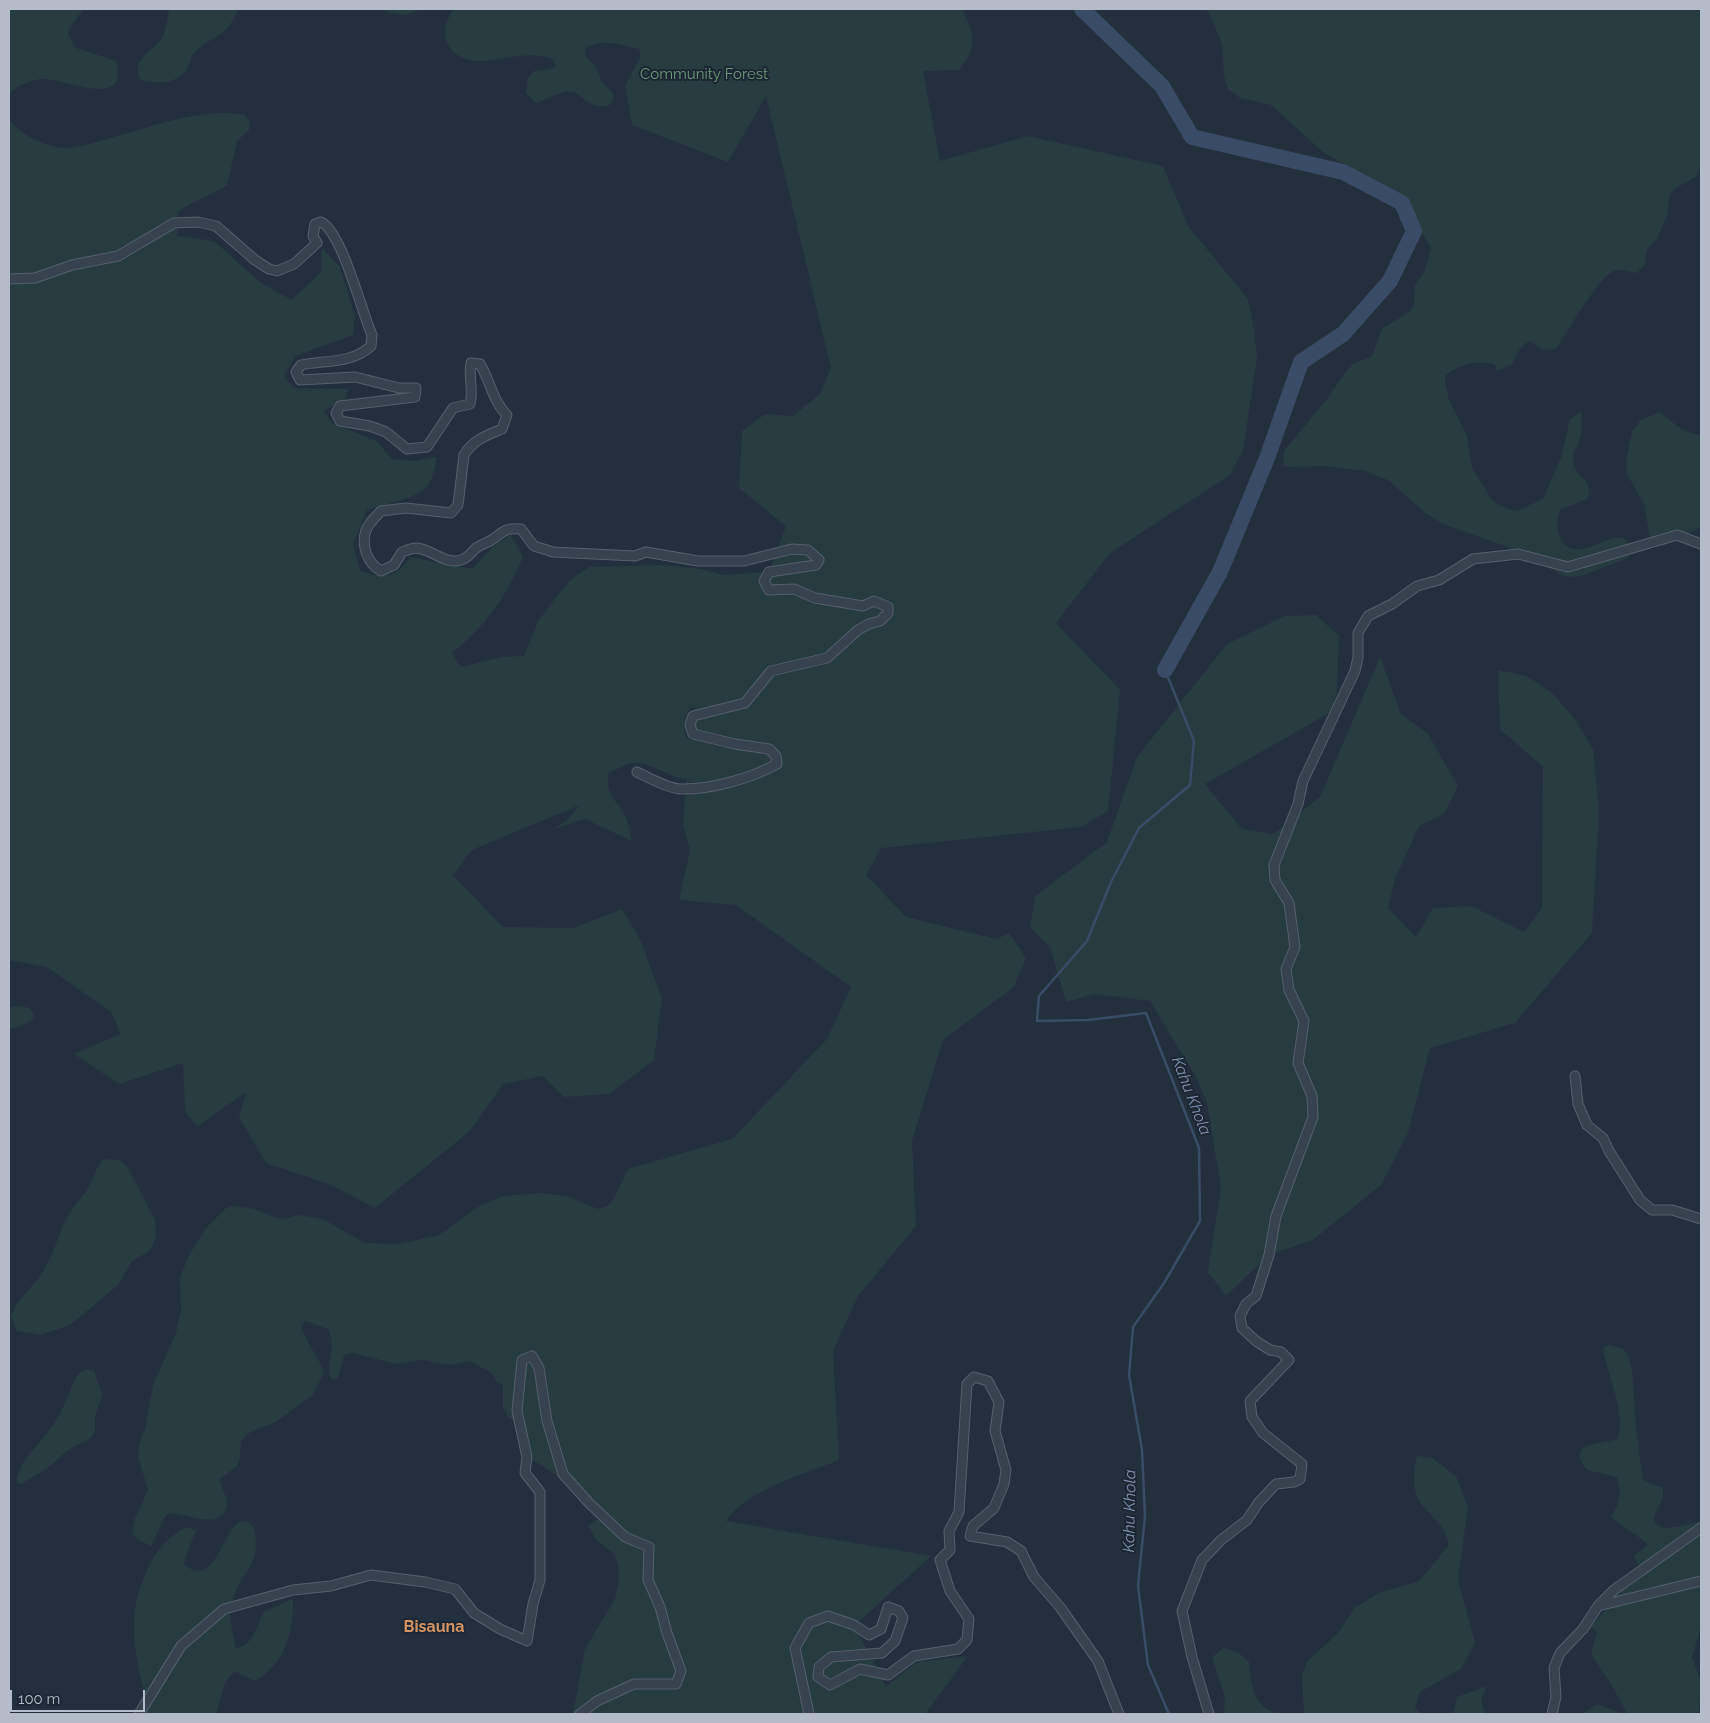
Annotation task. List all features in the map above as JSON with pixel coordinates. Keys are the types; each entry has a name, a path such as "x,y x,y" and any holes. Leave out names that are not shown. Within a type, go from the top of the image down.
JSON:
{"street":[{"path":"9,279 35,278 72,266 118,256 174,223 198,222 216,226 255,260 269,269 277,271 294,264 317,243 313,230 315,224 321,222 332,230 372,334 371,346 366,351 352,357 301,366 296,372 300,380 355,377 399,388 416,388 415,398 340,406 336,413 340,421 370,426 386,432 407,449 426,447 453,408 470,404 473,392 469,371 471,363 480,364 498,407 507,415 506,424 502,429 482,437 468,448 464,455 458,505 451,513 406,508 381,511 366,528 363,545 372,566 380,571 394,565 402,552 416,548 431,551 448,561 460,561 468,557 476,548 492,540 504,529 509,528 521,529 534,546 553,552 635,556 646,552 698,561 744,561 792,549 808,550 819,560 816,565 769,572 764,581 769,590 794,589 825,601 863,606 874,601 888,607 888,613 880,621 858,630 827,658 771,671 746,703 693,716 690,725 693,734 735,744 769,748 776,756 777,764 768,769 723,784 680,789 637,772"},
{"path":"1209,1714 1192,1657 1182,1611 1202,1560 1221,1540 1247,1520 1258,1502 1276,1484 1294,1482 1300,1479 1301,1472 1302,1464 1263,1432 1252,1418 1250,1401 1290,1360 1281,1352 1270,1350 1256,1341 1242,1328 1240,1316 1246,1304 1256,1296 1269,1255 1276,1216 1313,1117 1312,1096 1298,1063 1304,1021 1289,990 1286,969 1295,947 1289,903 1275,880 1274,866 1298,804 1303,781 1355,671 1358,657 1358,633 1368,616 1392,604 1417,586 1439,580 1473,559 1518,554 1568,567 1677,535 1701,544"},
{"path":"1575,1076 1578,1104 1587,1125 1603,1138 1609,1151 1640,1200 1652,1210 1672,1210 1701,1219"},
{"path":"139,1714 180,1646 224,1609 293,1590 331,1586 370,1575 424,1582 455,1589 474,1614 500,1629 527,1641 532,1604 540,1580 540,1492 525,1473 527,1457 517,1411 522,1360 532,1356 539,1368 547,1421 563,1474 589,1503 625,1536 649,1547 648,1580 660,1607 666,1633 681,1671 676,1684 634,1684 597,1701 580,1714"},
{"path":"809,1714 795,1648 809,1623 828,1616 854,1626 869,1635 881,1629 888,1607 899,1611 903,1618 895,1641 882,1653 831,1657 819,1667 818,1677 830,1685 860,1669 888,1675 914,1656 958,1649 967,1640 969,1619 950,1591 940,1560 950,1550 949,1531 959,1512 967,1384 974,1377 988,1381 999,1402 995,1431 1006,1470 1004,1484 994,1508 974,1526 970,1536 1007,1542 1021,1551 1034,1577 1060,1607 1098,1661 1119,1714"},
{"path":"1552,1714 1556,1697 1554,1668 1560,1653 1583,1629 1598,1606 1614,1590 1701,1528"},
{"path":"1598,1606 1701,1581"}],"green space":[{"path":"9,9 83,9 70,28 68,35 76,48 116,61 118,77 113,85 104,89 91,88 49,79 40,79 23,84 9,94"},
{"path":"169,9 238,9 225,31 195,52 183,74 172,81 166,82 141,80 138,67 143,57 163,36"},
{"path":"382,9 421,9 412,13 402,14"},
{"name":"Community Forest","path":"454,9 962,9 972,34 973,40 970,54 959,70 923,71 940,161 1028,136 1163,166 1188,226 1248,299 1257,359 1243,450 1230,475 1110,553 1056,623 1120,690 1108,811 1081,827 881,848 866,875 906,917 997,939 1009,933 1026,958 1014,987 943,1040 912,1141 916,1226 858,1296 833,1351 839,1460 777,1484 747,1500 726,1521 931,1556 854,1626 882,1676 885,1687 917,1662 968,1656 925,1714 573,1714 585,1649 615,1599 618,1585 619,1569 615,1555 596,1539 588,1526 602,1516 557,1476 527,1457 530,1447 527,1432 507,1416 503,1408 503,1385 496,1381 492,1373 469,1361 451,1365 422,1360 396,1364 354,1353 344,1355 338,1378 332,1380 329,1367 332,1344 328,1329 305,1321 301,1327 324,1373 312,1396 274,1423 249,1433 241,1441 240,1457 237,1466 220,1479 227,1501 225,1512 220,1517 206,1520 174,1514 166,1515 151,1546 138,1540 132,1533 135,1518 148,1490 138,1456 139,1444 145,1429 153,1385 176,1333 181,1309 180,1277 189,1255 207,1227 226,1208 234,1206 255,1209 273,1217 284,1219 299,1215 323,1219 365,1243 398,1244 439,1235 478,1207 503,1196 542,1193 569,1197 598,1209 607,1206 613,1200 628,1169 732,1139 827,1039 851,987 736,905 679,900 690,850 683,824 687,779 673,776 639,763 632,763 609,772 608,787 610,793 626,818 632,841 585,819 554,829 568,819 580,805 472,850 453,875 503,927 574,928 622,909 641,941 662,999 654,1060 609,1094 564,1097 543,1076 503,1084 470,1131 375,1208 329,1184 266,1163 239,1117 246,1092 197,1127 185,1111 183,1063 119,1084 74,1054 121,1034 111,1012 47,967 9,960 9,120 21,131 36,140 51,146 68,148 89,144 180,118 202,114 224,113 245,115 250,122 249,130 237,141 227,186 178,212 177,236 214,241 261,283 292,300 321,272 322,248 340,267 355,317 353,335 295,356 284,376 294,388 348,389 345,399 324,411 333,424 377,441 391,459 415,461 437,457 429,484 418,494 367,510 353,544 360,571 376,575 388,575 400,569 410,557 473,569 493,546 511,535 523,557 510,585 494,610 475,632 452,653 461,667 501,657 524,656 538,621 568,582 589,567 664,565 701,569 723,575 769,572 786,526 739,488 742,431 765,414 793,416 820,394 831,368 766,96 728,162 632,125 625,86 641,56 639,49 618,44 598,43 585,49 586,56 596,67 602,82 613,93 613,102 608,106 593,105 575,92 560,93 536,103 526,93 528,78 534,71 550,69 556,66 552,58 526,55 482,61 461,57 453,52 445,37 448,19","holes":["695,707 692,740 686,738 684,725 690,708"]},
{"path":"1207,9 1701,9 1701,166 1695,177 1676,188 1670,194 1667,216 1657,239 1647,250 1645,264 1637,273 1620,270 1608,275 1592,294 1556,349 1542,350 1530,341 1519,351 1513,364 1497,371 1494,364 1474,363 1456,368 1445,376 1449,400 1467,436 1472,468 1492,500 1505,508 1516,511 1543,499 1562,455 1570,419 1582,411 1581,436 1573,455 1573,461 1576,470 1588,484 1589,493 1587,499 1560,510 1557,524 1559,534 1568,547 1577,549 1621,538 1628,542 1631,554 1628,558 1581,576 1567,577 1505,546 1443,524 1424,512 1388,480 1365,471 1324,466 1289,467 1283,465 1284,451 1327,399 1343,375 1353,364 1372,356 1382,329 1409,312 1414,306 1415,285 1424,273 1431,248 1424,236 1408,223 1398,206 1374,183 1323,152 1271,105 1240,98 1228,89 1224,76 1222,44"},
{"path":"1659,412 1683,430 1701,436 1701,527 1663,546 1650,538 1644,504 1627,474 1626,460 1632,432 1640,421"},
{"path":"1316,615 1339,636 1336,709 1205,784 1242,829 1273,834 1320,797 1380,657 1401,714 1428,734 1458,786 1444,814 1419,826 1395,879 1388,908 1416,937 1433,908 1471,906 1524,932 1542,908 1543,767 1500,729 1498,670 1527,676 1551,692 1573,716 1593,749 1599,811 1592,933 1515,1023 1430,1048 1408,1133 1381,1185 1313,1240 1269,1255 1226,1296 1208,1272 1221,1188 1207,1103 1196,1077 1150,1001 1094,994 1066,1002 1050,947 1030,928 1035,896 1107,842 1137,757 1227,644 1285,616"},
{"path":"21,1006 29,1008 35,1015 30,1022 9,1030 9,1007"},
{"path":"103,1159 120,1160 127,1166 155,1220 156,1236 153,1245 148,1252 132,1261 118,1285 70,1325 41,1335 17,1331 11,1316 14,1310 44,1270 67,1219 89,1186"},
{"path":"1610,1345 1623,1349 1628,1355 1632,1370 1636,1429 1643,1480 1663,1488 1663,1498 1656,1512 1654,1522 1660,1527 1669,1528 1701,1520 1701,1627 1692,1657 1701,1682 1699,1714 1627,1714 1611,1684 1591,1654 1597,1632 1590,1627 1620,1594 1639,1565 1633,1557 1648,1544 1611,1517 1619,1498 1617,1477 1587,1470 1581,1461 1580,1454 1582,1449 1618,1439 1620,1416 1603,1347"},
{"path":"86,1369 94,1371 102,1394 95,1417 95,1431 91,1438 68,1450 48,1468 21,1484 17,1483 23,1462 49,1430 66,1401 73,1382"},
{"path":"1417,1456 1432,1458 1456,1476 1468,1507 1458,1579 1475,1643 1461,1669 1420,1692 1415,1707 1421,1714 1304,1714 1302,1676 1307,1662 1339,1632 1354,1608 1381,1592 1419,1581 1449,1545 1443,1530 1422,1505 1416,1494 1414,1478"},
{"path":"246,1521 254,1527 256,1550 251,1565 237,1588 231,1604 231,1623 236,1648 247,1644 263,1612 293,1599 292,1623 286,1646 274,1666 255,1681 234,1671 224,1685 216,1714 147,1714 135,1647 134,1615 137,1598 151,1563 159,1549 185,1527 196,1530 183,1563 193,1570 202,1570 210,1565 216,1557 233,1528 240,1522"},
{"path":"1224,1648 1238,1652 1249,1662 1255,1695 1264,1707 1280,1714 1224,1714 1225,1698 1212,1657"},
{"path":"1487,1686 1481,1701 1485,1714 1453,1714 1457,1697"},
{"path":"1597,1704 1618,1712 1619,1714 1582,1714"}],"waterway":[{"path":"1082,9 1162,86 1192,137 1343,172 1402,203 1414,231 1390,281 1343,334 1301,362 1267,458 1220,572 1165,670"},
{"name":"Kahu Khola","path":"1165,670 1194,741 1190,785 1139,828 1111,882 1087,941 1039,996 1037,1021 1088,1020 1146,1013 1199,1148 1200,1221 1164,1283 1133,1327 1129,1375 1142,1450 1145,1516 1138,1586 1148,1665 1169,1714"}],"district":[{"name":"Bisauna","path":"434,1627"}]}
